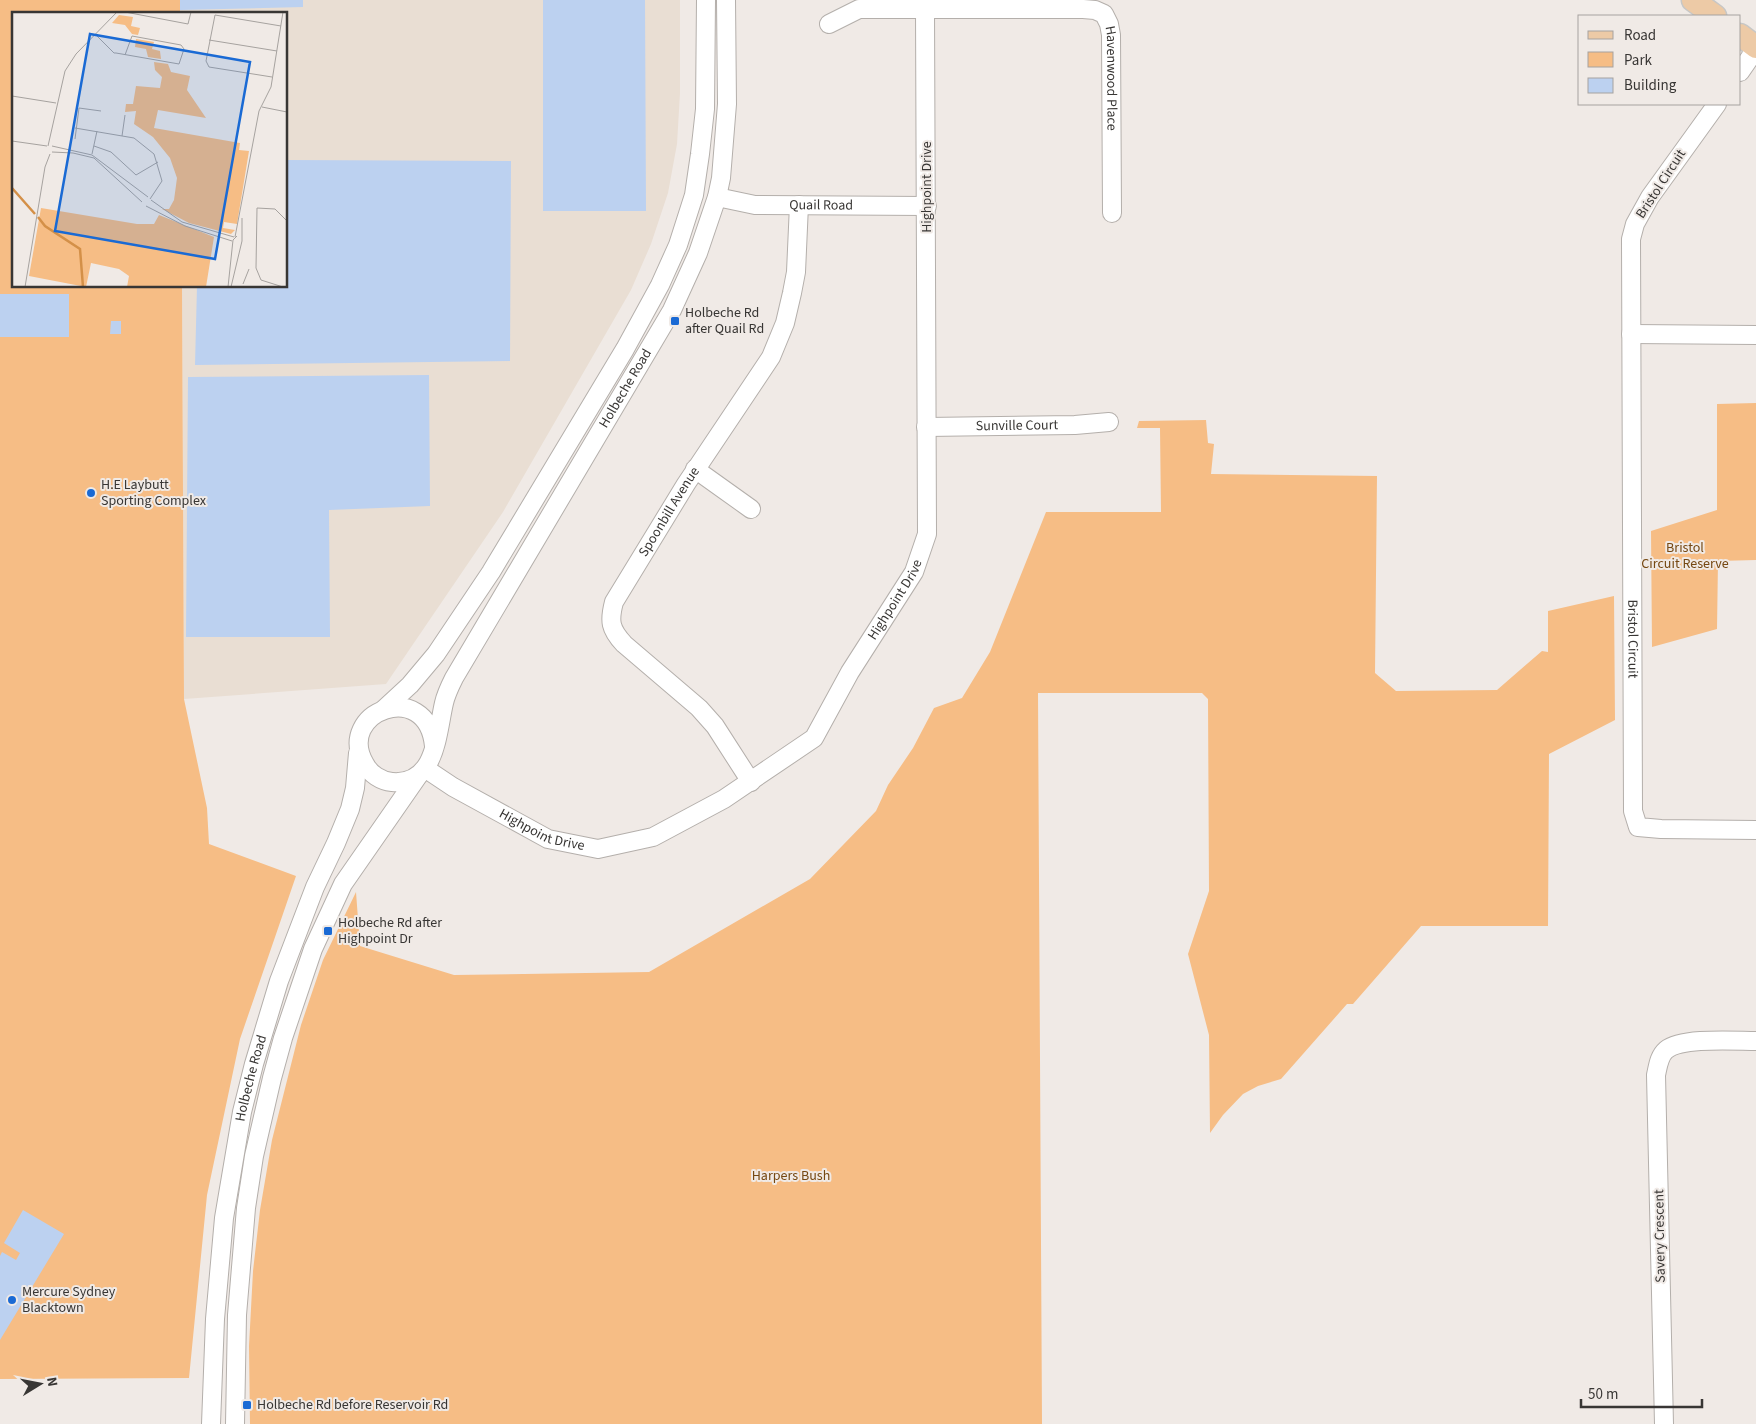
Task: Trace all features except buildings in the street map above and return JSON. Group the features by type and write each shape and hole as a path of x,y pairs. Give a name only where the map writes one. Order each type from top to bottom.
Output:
{"main road":[{"path":"1693,0 1714,15"},
{"path":"1741,36 1756,48"}],"street":[{"name":"Holbeche Road","path":"384,709 410,685 436,654 491,572 625,349 660,285 678,245 694,195 705,109 706,0"},
{"name":"Holbeche Road","path":"434,746 444,702 454,678 672,310 698,254 717,197 721,178 727,104 726,0"},
{"name":"Havenwood Place","path":"829,24 859,9 1083,9 1095,10 1104,14 1109,24 1111,36 1112,213"},
{"name":"Highpoint Drive","path":"422,772 548,839 598,849 653,837 724,799 814,738 850,672 914,572 927,534 925,9"},
{"path":"1741,70 1756,48"},
{"name":"Bristol Circuit","path":"1716,105 1650,197 1635,224 1631,239 1633,812 1638,827 1756,830"},
{"name":"Quail Road","path":"717,197 755,205 927,206"},
{"name":"Spoonbill Avenue","path":"751,782 715,726 699,708 616,635 611,624 611,613 614,602 695,469 771,356 779,340 796,272 799,206"},
{"path":"1631,334 1756,335"},
{"name":"Sunville Court","path":"926,427 1075,425 1109,422"},
{"path":"695,469 751,508"},
{"path":"396,707 408,709 419,714 428,723 433,734 432,758 422,772 409,781 387,781 376,777 367,769 362,759 359,748 360,735 365,724 373,715 384,709 396,707"},
{"name":"Holbeche Road","path":"211,1424 215,1319 224,1218 242,1112 279,981 318,880 350,809 355,788 359,748"},
{"name":"Holbeche Road","path":"234,1424 237,1315 246,1208 256,1148 283,1038 312,949 343,884 422,772"},
{"name":"Savery Crescent","path":"1664,1424 1656,1075 1660,1058 1666,1050 1680,1043 1756,1041"}],"shaded area":[{"path":"180,0 680,0 680,93 677,144 668,193 651,244 631,290 503,512 386,684 184,699 182,288 288,288 288,12 180,12"}],"green space":[{"name":"H.E Laybutt Sporting Complex","path":"0,0 180,0 180,12 12,12 12,288 182,288 184,699 207,808 209,844 296,876 240,1039 207,1195 189,1378 0,1379"},
{"name":"Bristol Circuit Reserve","path":"1756,403 1756,560 1718,561 1717,629 1652,647 1651,531 1717,510 1717,404"},
{"name":"Harpers Bush","path":"1206,420 1208,443 1214,444 1211,474 1377,476 1375,673 1396,691 1497,690 1542,651 1548,652 1548,611 1614,596 1615,720 1549,754 1548,926 1421,926 1353,1004 1347,1004 1281,1079 1258,1086 1243,1094 1223,1115 1210,1133 1209,1035 1188,954 1209,891 1208,699 1202,693 1038,693 1042,1424 250,1424 249,1346 253,1271 260,1210 272,1140 301,1025 323,960 356,892 360,946 454,975 649,972 810,879 876,811 888,785 913,748 934,708 962,698 990,652 1046,512 1161,512 1160,428 1137,428 1139,421"}],"place":[{"name":"Holbeche Rd after Quail Rd","path":"675,321"},
{"name":"H.E Laybutt Sporting Complex","path":"91,493"},
{"name":"Holbeche Rd after Highpoint Dr","path":"328,931"},
{"name":"Mercure Sydney Blacktown","path":"12,1300"},
{"name":"Holbeche Rd before Reservoir Rd","path":"247,1405"}]}
